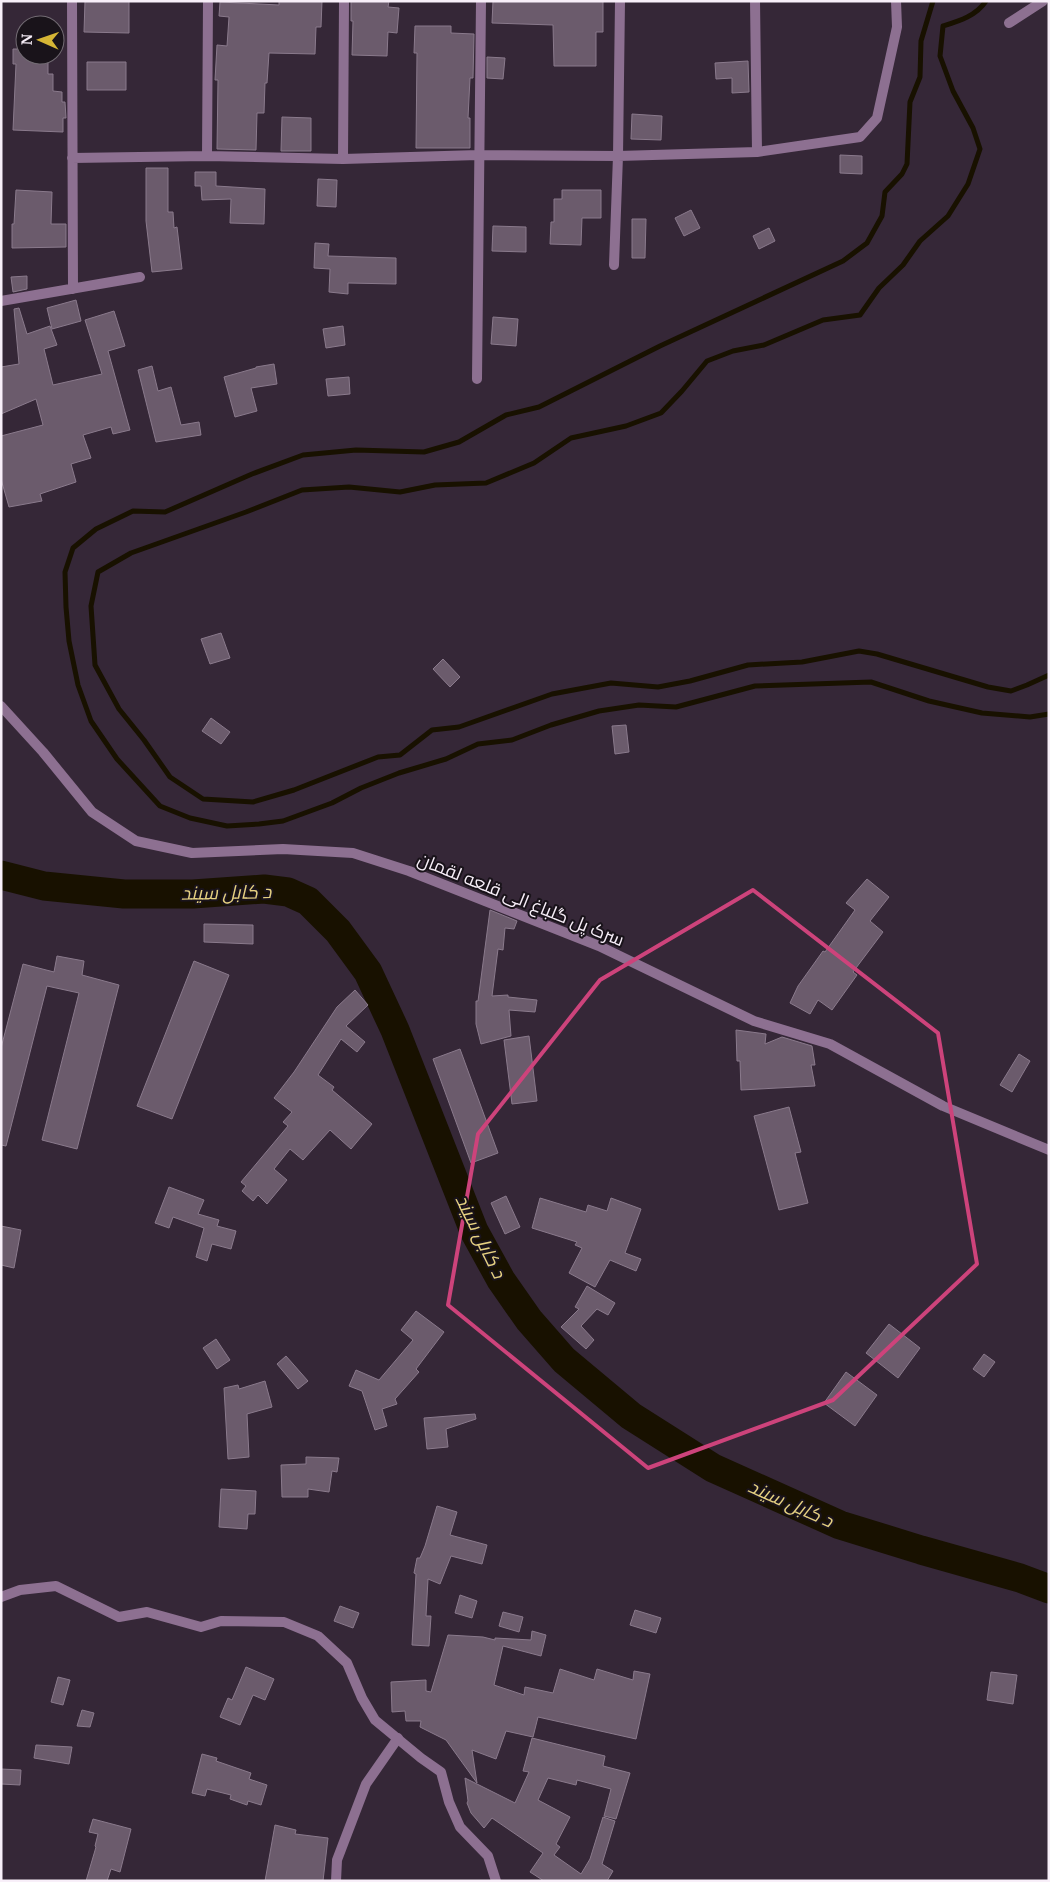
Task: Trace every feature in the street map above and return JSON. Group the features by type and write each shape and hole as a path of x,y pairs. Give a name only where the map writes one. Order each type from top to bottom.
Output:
{"street":[{"path":"72,1 73,289"},
{"path":"207,156 208,1"},
{"path":"343,160 344,1"},
{"path":"477,379 480,1"},
{"path":"614,264 618,156 620,1"},
{"path":"755,1 757,152"},
{"path":"72,158 207,156 343,160 478,155 618,156 757,152 860,137 877,118 897,28 896,1"},
{"path":"1009,23 1043,1"},
{"path":"1,301 140,277"},
{"name":"سرک پل گلباغ الی قلعه لقمان","path":"1,706 43,752 92,812 136,841 192,854 283,849 353,853 409,871 599,946 754,1021 830,1044 943,1106 1049,1150"},
{"path":"1,1597 20,1590 56,1586 119,1617 147,1612 202,1627 221,1621 284,1622 318,1636 347,1663 362,1698 375,1720 441,1772 449,1802 460,1827 488,1856 496,1881"},
{"path":"336,1881 337,1860 366,1784 398,1738"}],"highlighted area":[{"path":"753,890 938,1033 977,1264 833,1400 648,1468 448,1305 478,1134 600,980"}],"building":[{"path":"85,1 129,1 129,33 84,32"},
{"path":"279,1 322,1 321,27 316,27 315,54 269,53 264,113 257,113 256,150 217,149 218,80 215,80 217,45 227,46 229,17 219,16 220,2 279,5"},
{"path":"351,1 389,1 388,7 399,8 397,33 388,32 387,56 352,55 353,21 351,21"},
{"path":"493,1 603,1 603,32 596,32 596,66 554,66 553,25 492,23"},
{"path":"415,26 451,26 451,33 474,34 473,78 470,78 468,118 470,118 470,148 416,148 417,53 414,53"},
{"path":"13,49 15,49 15,64 13,64"},
{"path":"487,57 505,58 503,79 487,78"},
{"path":"748,61 749,92 732,93 732,78 716,79 715,63"},
{"path":"87,62 126,62 126,90 87,90"},
{"path":"16,65 48,65 48,74 53,74 53,91 62,92 62,102 65,102 66,118 63,118 63,132 13,130"},
{"path":"632,114 662,116 661,140 631,139"},
{"path":"282,117 311,118 311,151 281,151"},
{"path":"840,155 862,156 862,174 840,173"},
{"path":"146,168 168,168 168,212 173,212 174,228 177,227 182,269 152,272 146,221"},
{"path":"195,172 216,172 216,186 265,189 264,224 230,223 231,199 202,200 201,186 195,186"},
{"path":"318,179 337,180 336,207 317,206"},
{"path":"16,190 52,192 51,224 66,224 66,247 12,248 12,224 14,224"},
{"path":"562,190 601,190 601,218 582,218 581,245 550,244 551,222 554,222 554,199 562,199"},
{"path":"691,210 700,228 684,236 675,218"},
{"path":"632,219 646,219 645,258 632,258"},
{"path":"493,226 526,227 526,252 492,251"},
{"path":"769,228 775,241 759,249 753,236"},
{"path":"315,243 329,244 328,256 396,258 396,284 348,283 348,294 329,292 330,269 314,268"},
{"path":"27,276 27,289 13,292 11,277"},
{"path":"76,300 81,321 52,329 47,308"},
{"path":"19,308 27,334 50,326 57,345 44,349 53,385 102,374 85,320 114,311 125,346 108,351 130,430 113,434 111,427 83,435 91,458 71,464 76,482 40,494 42,501 9,507 1,479 1,436 43,425 36,399 1,414 1,367 19,364 14,309"},
{"path":"493,317 518,319 516,346 491,344"},
{"path":"343,326 345,345 326,348 323,329"},
{"path":"274,364 277,384 251,388 257,411 235,417 224,377 256,367"},
{"path":"152,366 158,391 171,387 181,425 199,422 201,435 156,442 138,370"},
{"path":"349,377 350,394 328,396 326,379"},
{"path":"221,633 230,658 210,664 201,639"},
{"path":"443,659 460,677 450,687 433,669"},
{"path":"211,718 230,732 221,744 202,731"},
{"path":"626,725 629,752 615,754 612,726"},
{"path":"867,879 889,897 870,921 883,932 853,972 857,975 832,1010 818,1000 810,1014 790,1003 798,986 855,910 846,903"},
{"path":"490,910 517,921 514,929 505,928 503,950 498,949 492,996 508,995 508,997 537,1000 535,1012 509,1010 511,1036 481,1044 476,1024 476,1001 478,1001"},
{"path":"204,924 253,925 253,944 204,942"},
{"path":"57,956 84,961 82,975 119,985 77,1149 42,1140 79,993 47,986 6,1146 1,1145 1,1048 23,964 54,972"},
{"path":"194,961 229,975 172,1119 137,1106"},
{"path":"355,990 368,1005 346,1026 365,1042 357,1052 341,1039 318,1075 334,1087 332,1090 372,1124 351,1149 330,1130 303,1160 290,1149 274,1169 287,1180 267,1204 258,1195 253,1201 242,1191 246,1186 241,1182 288,1126 283,1122 292,1112 274,1098 294,1072 337,1007"},
{"path":"736,1030 766,1034 765,1044 782,1037 812,1046 815,1065 811,1065 815,1086 741,1090 740,1061 737,1061"},
{"path":"529,1036 537,1101 512,1104 504,1040"},
{"path":"460,1049 498,1153 471,1163 433,1059"},
{"path":"1019,1054 1030,1061 1012,1092 1000,1085"},
{"path":"789,1107 801,1152 795,1153 808,1203 779,1210 754,1116"},
{"path":"169,1187 204,1200 198,1214 219,1220 217,1226 236,1231 231,1249 212,1244 207,1261 196,1257 204,1228 173,1217 169,1228 155,1223"},
{"path":"506,1196 520,1227 505,1234 491,1203"},
{"path":"540,1198 586,1212 588,1205 607,1211 611,1198 641,1209 625,1253 641,1259 636,1271 610,1260 595,1287 569,1273 582,1248 575,1245 577,1242 532,1228"},
{"path":"1,1226 21,1230 14,1268 1,1265"},
{"path":"587,1286 615,1303 608,1315 597,1309 581,1326 594,1340 586,1349 561,1327 579,1309 575,1307"},
{"path":"416,1311 444,1332 416,1369 419,1372 395,1399 397,1404 382,1409 387,1426 375,1430 362,1391 349,1386 356,1370 379,1380 413,1340 401,1330"},
{"path":"889,1324 920,1348 898,1378 866,1353"},
{"path":"216,1339 230,1360 217,1369 203,1348"},
{"path":"984,1354 995,1362 984,1377 973,1369"},
{"path":"286,1356 308,1381 298,1389 277,1364"},
{"path":"846,1372 877,1395 855,1426 824,1403"},
{"path":"265,1381 272,1407 247,1414 249,1457 228,1459 224,1388 238,1385 239,1389"},
{"path":"475,1414 476,1419 446,1429 448,1447 427,1449 424,1418"},
{"path":"306,1457 339,1458 337,1472 332,1471 329,1492 308,1489 308,1497 282,1497 281,1465 306,1464"},
{"path":"221,1489 256,1491 255,1514 248,1514 247,1529 219,1527"},
{"path":"437,1506 457,1512 450,1535 487,1545 482,1564 451,1556 440,1584 428,1579 426,1616 431,1616 429,1646 412,1645 416,1574 414,1573 417,1558 420,1558 425,1546"},
{"path":"460,1595 477,1601 472,1618 455,1613"},
{"path":"340,1606 359,1613 353,1628 334,1621"},
{"path":"635,1610 661,1618 656,1633 630,1625"},
{"path":"503,1612 523,1617 519,1632 499,1626"},
{"path":"532,1631 546,1635 541,1656 503,1646 494,1685 524,1695 525,1687 553,1693 560,1669 594,1680 597,1669 633,1680 634,1671 650,1674 636,1739 538,1717 533,1737 506,1731 496,1759 472,1750 477,1783 446,1740 420,1727 421,1721 406,1721 405,1711 392,1712 391,1682 426,1680 426,1691 431,1692 448,1635 483,1637 495,1640 495,1638 531,1640"},
{"path":"246,1667 274,1679 265,1700 253,1695 240,1725 220,1717 228,1698 232,1700"},
{"path":"991,1672 1017,1675 1013,1704 987,1700"},
{"path":"58,1677 70,1680 63,1705 51,1702"},
{"path":"82,1710 94,1713 90,1727 77,1726"},
{"path":"532,1738 605,1756 603,1766 630,1773 616,1819 604,1816 611,1789 577,1780 576,1785 548,1778 538,1800 570,1817 556,1844 560,1847 554,1855 581,1874 590,1859 603,1817 615,1821 602,1864 613,1871 607,1881 544,1881 530,1872 543,1853 492,1818 484,1828 471,1813 467,1803 465,1778 515,1803 529,1772 523,1771"},
{"path":"36,1745 72,1747 69,1764 34,1758"},
{"path":"202,1754 217,1758 216,1761 251,1773 249,1779 267,1785 261,1805 248,1801 247,1805 230,1799 231,1795 207,1789 205,1796 192,1793"},
{"path":"1,1769 21,1770 20,1785 1,1784"},
{"path":"93,1819 131,1829 120,1872 111,1869 107,1881 86,1881 98,1834 89,1832"},
{"path":"275,1825 296,1830 295,1834 328,1838 323,1881 265,1881"}],"waterway":[{"path":"933,1 921,41 920,77 910,102 907,164 902,174 885,192 882,216 867,243 843,261 660,346 539,407 506,415 459,442 424,452 356,450 303,455 252,474 165,512 133,511 96,529 73,548 65,572 69,641 78,685 91,721 117,759 160,806 190,818 227,826 283,821 332,803 361,788 399,773 446,759 478,744 512,740 551,725 599,711 639,705 676,707 755,686 871,682 929,701 982,713 1030,717 1049,714"},
{"path":"986,1 972,14 943,26 940,56 953,91 973,128 980,149 968,184 948,216 920,241 903,265 879,288 860,315 823,320 764,345 733,351 707,361 661,413 626,426 571,438 534,463 486,483 435,485 400,492 349,487 302,490 131,553 98,572 91,606 95,665 119,709 170,777 203,799 253,802 294,790 378,757 400,755 432,730 459,727 552,694 611,683 658,687 690,681 748,665 802,662 859,651 877,654 988,687 1011,691 1049,675"},
{"name":"د کابل سيند","path":"1,875 44,886 124,894 193,894 264,889 288,892 308,901 338,931 368,972 395,1030 474,1231 501,1280 529,1320 564,1360 631,1416 713,1468 840,1525 1020,1578 1049,1589"}]}
